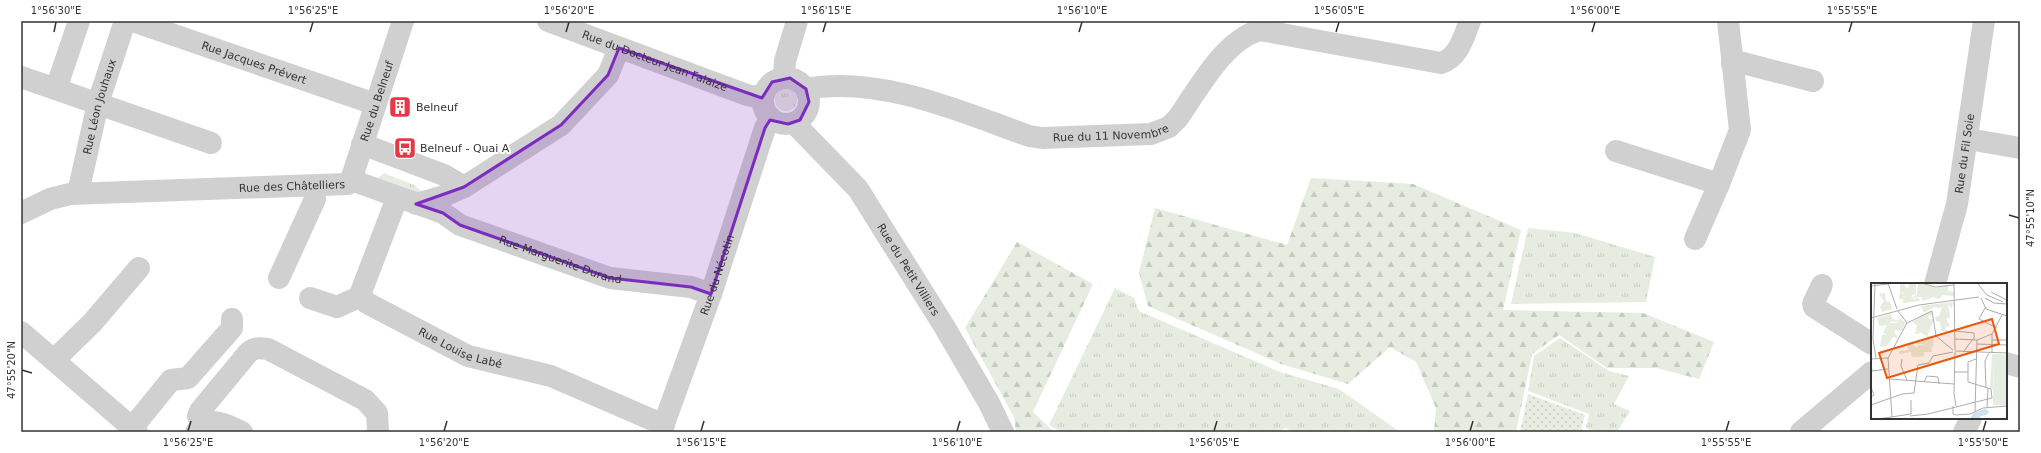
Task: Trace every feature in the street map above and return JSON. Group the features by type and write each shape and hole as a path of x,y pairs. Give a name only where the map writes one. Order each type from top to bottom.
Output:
{"street":[{"path":"56,89 79,21"},
{"name":"Rue Léon Jouhaux","path":"78,194 98,103 125,21"},
{"name":"Rue Jacques Prévert","path":"133,21 375,104"},
{"name":"Rue du Belneuf","path":"351,180 403,21"},
{"name":"Rue du Docteur Jean Falaize","path":"548,21 747,95 767,108"},
{"path":"767,108 782,123 794,123 800,120 808,109 809,102 806,89 797,80 784,78 785,61 797,21"},
{"name":"Rue du 11 Novembre","path":"806,89 830,86 880,89 927,100 1029,136 1042,138 1151,134 1169,127 1178,118 1227,49 1248,34 1260,30 1441,63 1450,60 1457,53 1470,21"},
{"path":"1695,239 1740,130 1728,21"},
{"name":"Rue du Fil Soie","path":"1935,283 1957,204 1968,140 1984,21"},
{"path":"310,298 337,308 361,296 362,288 406,201 454,191 561,124 608,75 619,48"},
{"path":"1732,63 1739,62 1813,81"},
{"path":"21,77 211,143"},
{"name":"Rue du Nécotin","path":"662,428 711,294 765,128 768,87 772,82 784,78"},
{"name":"Rue du Petit Villiers","path":"794,123 858,190 944,326 989,403 1003,432"},
{"path":"1968,140 2020,148"},
{"path":"360,151 444,175 454,191"},
{"path":"1616,151 1719,184"},
{"name":"Rue des Châtelliers","path":"21,213 50,199 78,194 346,186 351,180 406,201"},
{"path":"279,278 315,199 314,186"},
{"name":"Rue Marguerite Durand","path":"406,201 443,213 460,225 610,278 691,287 711,294"},
{"path":"54,360 92,323 139,268"},
{"path":"1822,285 1813,304 1814,307 1871,343"},
{"name":"Rue Louise Labé","path":"361,296 367,303 468,356 551,376 662,428"},
{"path":"21,332 134,430 171,380 188,378 232,328 232,319"},
{"path":"242,432 212,422 200,428 198,416 200,410 248,352 253,349 260,348 268,349 365,400 377,414 378,432"},
{"path":"2007,363 2020,367"},
{"path":"1801,432 1871,373"},
{"path":"1964,432 1970,419"}],"highlighted area":[{"path":"619,48 762,98 772,82 790,78 806,89 809,102 800,120 788,124 770,120 765,128 711,294 691,287 610,278 460,225 443,213 416,204 464,187 561,125 608,75"}],"green space":[{"path":"786,89 794,92 797,100 794,108 786,111 778,108 775,100 778,92"},
{"path":"384,173 414,185 421,191 421,193 417,194 377,179"},
{"path":"1311,178 1413,184 1521,230 1503,310 1643,313 1714,342 1699,379 1656,368 1607,368 1559,335 1532,354 1516,432 1434,432 1436,408 1416,362 1390,347 1348,384 1281,364 1148,306 1139,273 1155,208 1287,245"},
{"path":"1528,228 1575,233 1655,257 1646,302 1511,304"},
{"path":"1017,242 1093,284 1033,412 1054,432 1016,432 1014,417 965,328"},
{"path":"1115,288 1134,298 1139,311 1280,372 1339,389 1397,430 1396,432 1292,432 1286,428 1277,432 1061,432 1049,425"},
{"path":"1560,338 1609,371 1629,376 1614,404 1630,411 1617,432 1595,432 1586,428 1589,414 1528,391 1534,356"},
{"path":"1528,394 1585,415 1581,429 1587,432 1520,432"}],"place":[{"name":"Belneuf","path":"400,107"},
{"name":"Belneuf - Quai A","path":"405,148"}]}
